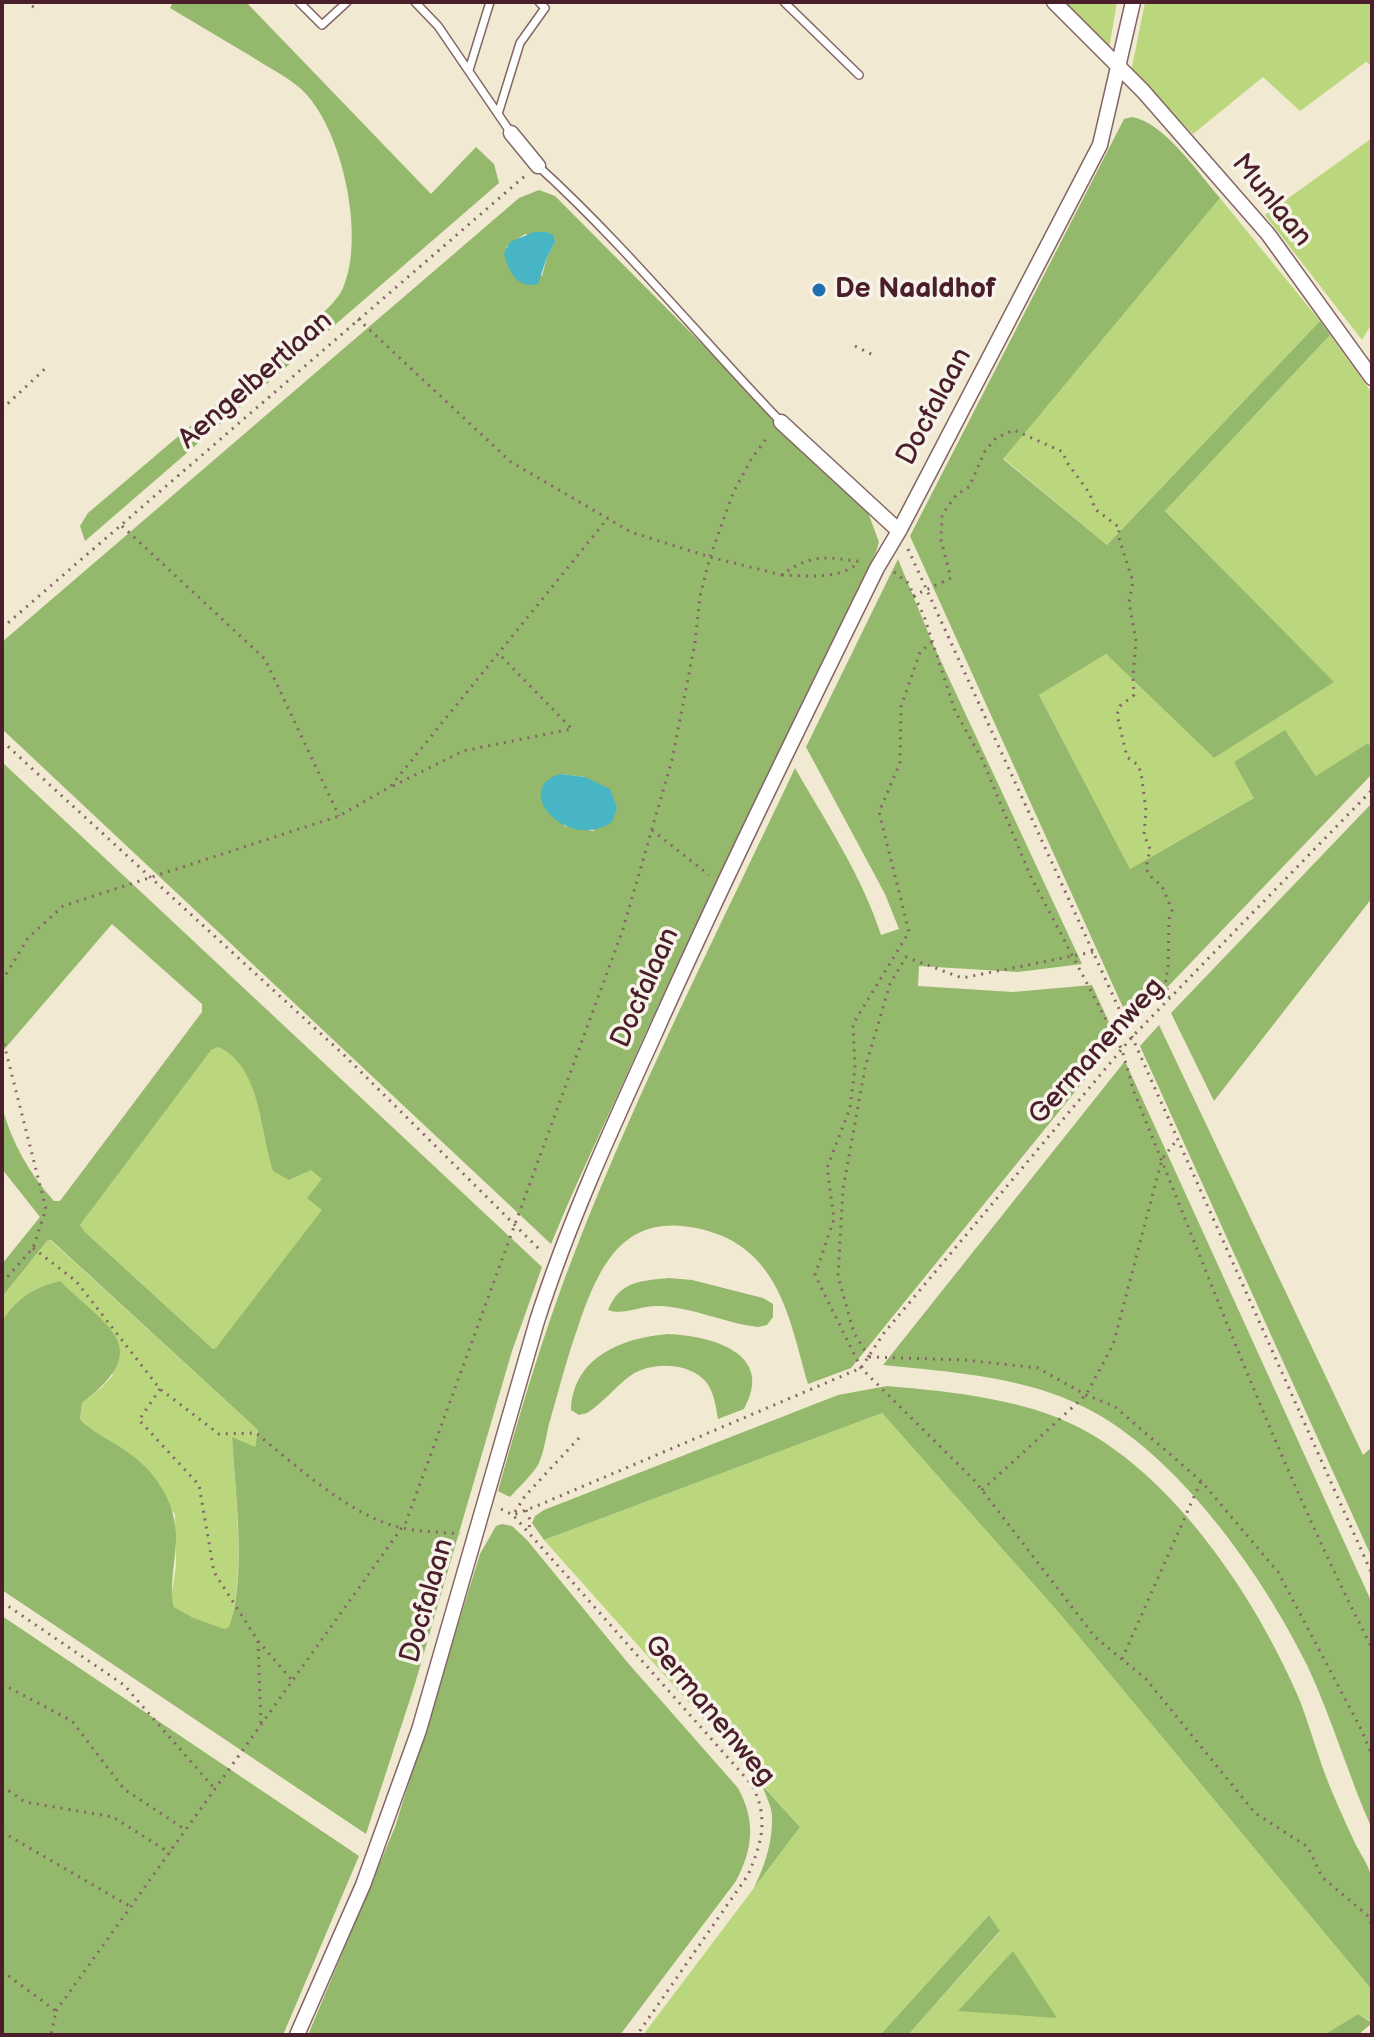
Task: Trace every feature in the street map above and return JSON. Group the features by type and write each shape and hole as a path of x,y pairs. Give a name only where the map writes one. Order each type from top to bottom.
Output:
{"street":[{"name":"Munlaan","path":"1054,2 1168,118 1268,234 1372,378"},
{"name":"Docfalaan","path":"297,2035 363,1885 419,1730 483,1501 555,1265 603,1149 722,884 879,566 1100,145 1133,2"},
{"path":"511,133 538,166"},
{"path":"781,422 899,531"}],"lane":[{"path":"299,2 322,25 347,2"},
{"path":"415,2 438,26 511,133"},
{"path":"469,70 489,2"},
{"path":"498,114 520,43 545,8 539,2"},
{"path":"784,2 859,75"},
{"path":"538,166 568,191 711,350 781,422"}],"path":[{"path":"25,2 39,10"},
{"name":"Aengelbertlaan","path":"2,628 538,166"},
{"path":"358,319 511,462 631,532 710,557 782,575 821,577 853,567 859,562"},
{"path":"855,346 873,355"},
{"path":"2,409 48,366"},
{"path":"51,2035 56,2011 402,1528 623,929 672,760 695,643 700,596 710,557 733,493 764,440 781,422"},
{"path":"913,596 951,578 947,553 941,540 942,515 956,495 969,487 990,445 996,438 1014,430 1063,452 1090,494 1095,509 1120,528 1118,535 1133,582 1129,602 1136,641 1134,695 1120,706 1117,715 1127,757 1138,765 1141,773 1146,810 1144,835 1150,849 1146,868 1149,875 1162,886 1172,910 1169,919 1168,972 1165,977 1169,999"},
{"path":"390,787 608,518"},
{"path":"121,525 265,659 339,816"},
{"path":"899,531 1132,1037 1372,1574"},
{"path":"782,575 799,562 823,556 879,566 908,583 955,711 982,759 1030,875 1122,1050 1134,1092 1240,1355 1329,1564 1372,1648"},
{"path":"932,642 920,652 901,707 900,763 879,812 909,932 853,1024 855,1068 850,1108 827,1168 834,1219 815,1275 861,1368 982,1490 1095,1637 1146,1679 1255,1813 1308,1847 1322,1877 1367,1915 1372,1925"},
{"path":"2,981 28,938 63,906 339,816 463,751 572,729 499,654"},
{"path":"2,741 343,1054 555,1265"},
{"name":"Germanenweg","path":"861,1368 884,1333 1132,1037 1372,790"},
{"path":"652,830 722,884"},
{"path":"1093,952 962,978 906,957 890,984 862,1083 843,1189 838,1276 854,1333 869,1357 965,1360 1038,1368 1086,1395 1114,1406 1201,1481 1278,1572 1372,1755"},
{"path":"2,1036 46,1209 33,1248 2,1283"},
{"path":"982,1490 1086,1395 1113,1345 1162,1159 1177,1139"},
{"path":"33,1248 76,1281 160,1389 219,1434 256,1433 313,1479 375,1519 402,1528 474,1536"},
{"path":"483,1501 513,1515 861,1368"},
{"path":"160,1389 139,1420 199,1485 214,1572 258,1641 293,1681"},
{"path":"513,1515 525,1496 579,1438"},
{"path":"1122,1659 1201,1481"},
{"path":"526,1510 530,1520 529,1532"},
{"name":"Germanenweg","path":"513,1515 752,1785 762,1804 761,1846 748,1875 637,2035"},
{"path":"2,1602 124,1685 215,1789"},
{"path":"258,1641 261,1725"},
{"path":"2,1684 72,1721 124,1789 186,1830"},
{"path":"2,1786 25,1802 113,1817 170,1853"},
{"path":"2,1832 131,1907"},
{"path":"2,1971 56,2011"}],"green space":[{"path":"173,2 246,2 431,194 476,147 494,164 499,183 85,541 80,526 88,513 320,316 341,292 349,266 351,212 346,183 328,128 315,105 289,80 170,8"},
{"path":"1060,2 1117,2 1109,49"},
{"path":"1145,2 1372,2 1372,66 1366,62 1300,111 1263,77 1193,134 1131,72"},
{"path":"1132,117 1156,128 1168,138 1220,198 1003,459 1107,545 1320,321 1330,335 1165,511 1334,682 1214,758 1106,654 1039,695 1130,869 1254,798 1234,762 1285,730 1316,776 1368,743 1372,749 1372,774 1131,1025 910,536 1124,119"},
{"path":"1372,138 1372,323 1362,340 1265,215"},
{"path":"539,190 555,196 867,510 879,542 696,925 551,1244 2,729 2,642 519,198","holes":["525,234 555,242 542,276 506,247","561,774 585,777 594,831 564,826"]},
{"path":"1220,198 1320,321 1107,545 1003,458"},
{"path":"1330,335 1372,393 1372,749 1368,743 1317,777 1285,731 1254,798 1130,869 1039,695 1106,654 1214,758 1333,682 1165,511"},
{"path":"898,559 932,642 1082,964 1018,972 919,966 918,986 1013,992 1092,985 1117,1040 851,1368 808,1384 777,1288 748,1252 727,1238 701,1229 675,1225 653,1228 635,1235 619,1247 607,1262 587,1302 538,1465 510,1497 498,1491 533,1372 574,1254 652,1070 795,768 854,870 881,935 899,929 885,894 806,747"},
{"path":"2,762 542,1267 512,1351 414,1687 366,1834 2,1590 2,1321 26,1295 60,1281 108,1326 117,1339 120,1352 116,1367 104,1384 82,1403 80,1419 136,1459 161,1486 171,1509 176,1533 172,1591 174,1607 224,1629 229,1627 234,1607 239,1559 232,1437 255,1447 258,1430 51,1240 2,1297 2,1264 40,1217 2,1169 2,1107 16,1145 29,1168 54,1201 60,1201 202,1012 202,1004 112,924 2,1052","holes":["218,1047 232,1056 251,1084 273,1171 289,1180 311,1170 322,1179 307,1198 322,1210 213,1349 80,1225 211,1050"]},
{"path":"1372,803 1372,898 1214,1101 1171,1013"},
{"path":"1159,1025 1363,1455 1372,1447 1372,1558 1140,1046"},
{"path":"218,1047 232,1056 251,1084 273,1171 304,1173 311,1169 346,1198 213,1349 80,1225 211,1049"},
{"path":"1125,1061 1372,1603 1372,1829 1316,1685 1289,1630 1267,1593 1214,1519 1151,1454 1118,1427 1084,1407 1036,1388 986,1377 883,1365"},
{"path":"49,1239 258,1430 255,1448 232,1438 237,1508 237,1584 229,1627 224,1630 174,1607 171,1598 176,1566 175,1514 80,1419 82,1403 113,1375 55,1282 25,1296 2,1321 2,1297"},
{"path":"669,1278 692,1280 763,1298 773,1304 773,1317 767,1325 758,1327 671,1307 652,1306 620,1312 608,1310 619,1293 632,1284"},
{"path":"668,1334 719,1344 745,1361 752,1374 752,1389 744,1409 718,1419 713,1396 700,1376 681,1368 659,1366 630,1376 587,1413 579,1415 571,1410 574,1392 590,1364 618,1346"},
{"path":"887,1386 992,1399 1068,1422 1124,1457 1156,1484 1186,1516 1238,1586 1281,1660 1298,1696 1330,1787 1370,1871 1372,1990 1060,1614 882,1413 544,1540 532,1523 535,1516 544,1510 838,1395"},
{"path":"882,1413 1060,1614 1372,1990 1372,2022 1358,2014 1324,2035 908,2035 1000,1932 989,1915 880,2035 643,2035 800,1827 544,1540"},
{"path":"496,1526 512,1526 527,1540 628,1663 738,1788 750,1823 749,1846 742,1869 620,2035 308,2035 395,1827 480,1554"},
{"path":"2,1616 359,1856 283,2035 2,2035"},
{"path":"762,1785 800,1827 754,1888 768,1853 772,1825 771,1811"},
{"path":"989,1915 1000,1931 908,2035 880,2035"},
{"path":"1013,1951 1057,2018 958,2011"},
{"path":"1358,2014 1372,2023 1358,2035 1324,2035"}],"water":[{"path":"534,232 553,235 555,242 538,284 531,285 515,277 504,253 510,242"},
{"path":"561,774 585,777 610,789 617,808 612,822 595,829 577,829 562,824 550,814 543,803 541,791 547,781"}],"place":[{"name":"De Naaldhof","path":"819,290"}]}
